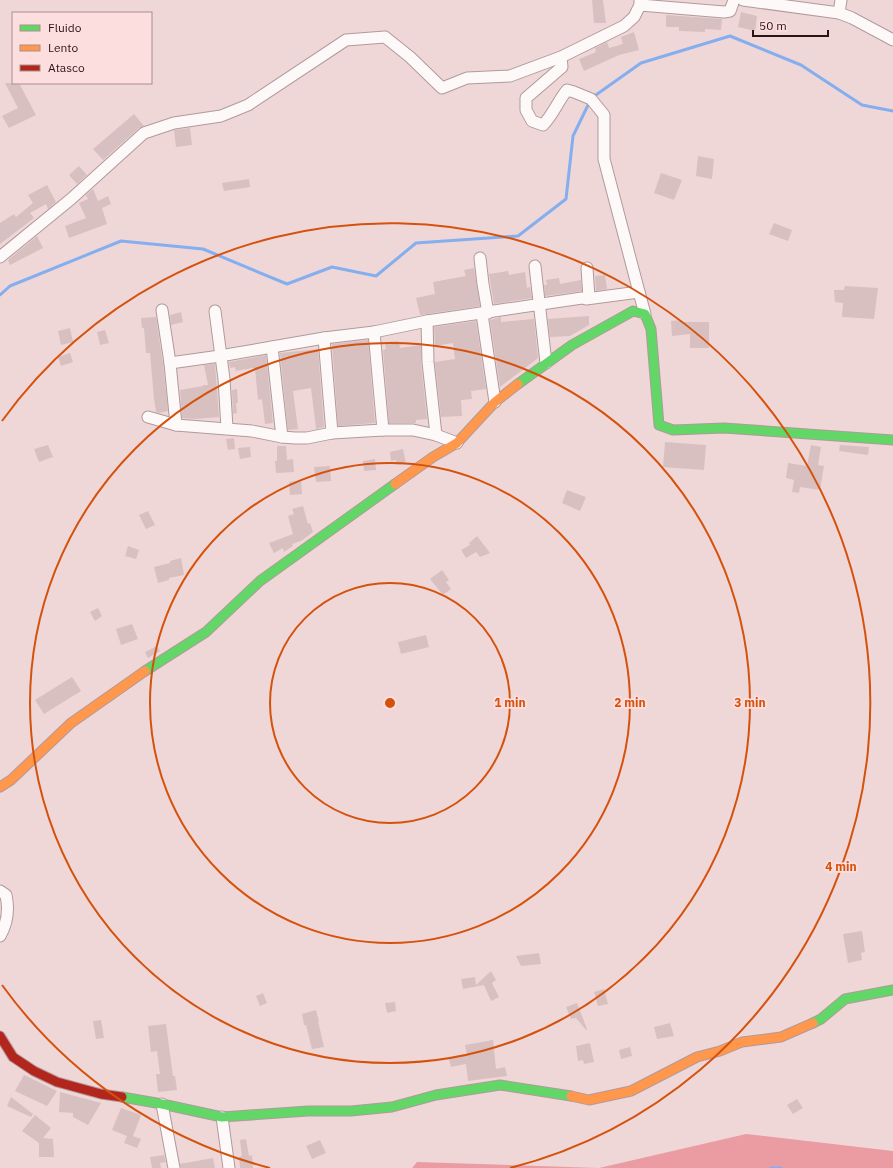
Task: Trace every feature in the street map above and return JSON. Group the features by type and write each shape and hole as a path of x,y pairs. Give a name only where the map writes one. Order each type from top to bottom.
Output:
{"street":[{"path":"0,257 71,199 144,133 174,122 220,116 248,105 346,40 385,37 410,57 442,88 467,78 510,76 561,58 624,26 634,17 640,2 724,12 730,11 734,0"},
{"path":"743,0 839,13 852,18 893,40"},
{"path":"839,13 841,0"},
{"path":"561,58 562,67 526,98 526,110 532,121 543,125 549,119 561,97 567,90 591,99 604,115 604,159 644,314 651,328 659,425 673,430 724,428 893,440"},
{"path":"480,258 495,402"},
{"path":"535,266 546,363"},
{"path":"587,268 589,298"},
{"path":"170,363 324,338 374,332 426,321 582,298 638,292"},
{"path":"162,310 170,363 176,425"},
{"path":"215,311 228,428"},
{"path":"0,787 11,780 71,723 152,666 164,660 206,632 260,581 433,457 457,443 495,402 532,373 572,345 633,311 644,314"},
{"path":"426,321 428,362 436,435"},
{"path":"374,332 383,430"},
{"path":"324,338 332,433"},
{"path":"272,347 282,437"},
{"path":"148,417 176,425 252,430 282,437 307,438 332,433 413,430 436,435 457,443"},
{"path":"0,891 6,895 9,906 4,930 0,936"},
{"path":"0,1036 13,1058 34,1071 57,1082 101,1094 162,1104 222,1117 308,1111 351,1111 385,1107 436,1095 500,1085 562,1094 589,1100 631,1091 697,1057 720,1051 742,1042 781,1037 821,1019 845,999 893,990"},
{"path":"162,1104 174,1168"},
{"path":"222,1117 229,1168"}],"shaded area":[{"path":"746,1134 893,1151 893,1168 599,1168"},
{"path":"417,1162 599,1168 412,1168"}],"building":[{"path":"592,0 603,0 606,23 594,23"},
{"path":"741,12 757,16 755,31 738,27"},
{"path":"666,15 722,19 721,30 705,29 705,32 679,31 679,27 666,27"},
{"path":"634,32 639,50 619,55 584,71 579,59 596,52 595,48 607,42 609,48 623,44 621,37"},
{"path":"5,83 20,84 36,115 9,128 2,116 18,108"},
{"path":"134,114 144,126 139,128 103,160 93,149"},
{"path":"190,128 192,145 176,147 174,130"},
{"path":"698,156 714,159 712,179 696,176"},
{"path":"79,166 87,175 77,184 69,175"},
{"path":"661,173 682,180 674,200 654,193"},
{"path":"249,179 250,187 224,191 222,183"},
{"path":"47,185 56,202 48,209 46,204 30,213 34,218 0,244 0,223 14,214 16,217 33,203 28,195"},
{"path":"93,189 98,201 108,196 111,204 102,208 107,224 69,238 65,226 86,218 79,203 88,199 86,195"},
{"path":"774,223 792,230 788,241 769,234"},
{"path":"37,236 43,248 10,265 8,260"},
{"path":"474,268 480,306 420,315 416,298 435,294 433,282 466,276 464,270"},
{"path":"508,271 509,275 525,272 527,288 530,287 532,298 494,304 489,274"},
{"path":"605,275 607,289 596,291 595,276"},
{"path":"559,278 560,284 581,280 582,291 545,296 544,285 547,285 546,280"},
{"path":"845,286 878,288 874,319 842,317 843,303 835,302 834,290 844,290"},
{"path":"181,312 183,322 171,325 170,315"},
{"path":"589,316 589,325 570,336 550,337 548,319"},
{"path":"156,317 168,411 159,413 156,412 150,353 146,353 144,328 142,328 141,318"},
{"path":"501,317 501,322 534,319 538,358 500,387 490,320"},
{"path":"682,320 682,322 709,322 709,348 690,348 690,334 672,336 671,321"},
{"path":"476,321 486,389 471,391 472,399 461,400 462,416 441,417 435,362 455,359 453,343 435,346 434,327"},
{"path":"70,328 73,342 61,345 58,331"},
{"path":"105,330 109,343 100,345 97,332"},
{"path":"368,340 375,423 338,426 332,344"},
{"path":"399,341 400,348 421,345 421,363 427,419 416,420 416,423 389,423 383,350 386,349 385,342"},
{"path":"318,349 324,427 316,429 311,388 293,391 298,429 288,430 280,353"},
{"path":"70,353 73,362 61,366 58,357"},
{"path":"266,355 273,423 265,424 262,399 258,400 255,369 252,368 236,371 235,367 230,368 229,362"},
{"path":"215,364 219,417 195,419 182,418 180,390 208,385 204,365"},
{"path":"237,389 237,413 233,414 232,390"},
{"path":"234,438 235,449 228,450 226,439"},
{"path":"665,442 706,445 704,470 663,467"},
{"path":"48,445 53,457 39,462 34,449"},
{"path":"811,445 821,447 818,465 824,466 820,490 800,487 799,493 792,492 794,480 786,478 788,463 807,466"},
{"path":"840,445 869,447 868,455 839,451"},
{"path":"277,446 286,446 287,460 293,459 294,472 276,473 275,461 277,461"},
{"path":"250,447 251,457 240,459 238,448"},
{"path":"403,449 406,464 397,465 396,460 391,461 390,452"},
{"path":"375,459 376,470 364,471 363,461"},
{"path":"330,466 331,481 316,482 314,467"},
{"path":"301,480 302,494 290,495 289,482"},
{"path":"567,490 586,497 580,511 562,503"},
{"path":"303,506 308,524 310,523 313,532 301,541 292,544 293,546 284,552 283,548 274,553 269,543 293,534 288,516 294,514 292,509"},
{"path":"148,511 155,525 146,529 139,515"},
{"path":"477,536 490,553 480,557 476,552 466,558 461,550 470,545 469,543"},
{"path":"128,546 139,550 136,559 125,556"},
{"path":"181,558 184,575 169,578 169,580 158,583 154,567 170,563 170,561"},
{"path":"442,570 449,580 446,582 451,589 443,595 430,579"},
{"path":"98,608 102,616 95,621 90,612"},
{"path":"132,624 138,639 121,645 116,629"},
{"path":"426,635 429,647 401,654 398,642"},
{"path":"157,646 160,651 148,658 145,652"},
{"path":"72,677 81,691 44,714 35,700"},
{"path":"862,931 865,952 861,953 862,960 848,963 843,934"},
{"path":"539,953 541,964 521,966 516,956"},
{"path":"491,971 496,980 492,983 499,997 491,1001 484,985 463,989 461,979 475,977 476,985"},
{"path":"604,989 608,1004 598,1006 594,992"},
{"path":"263,993 267,1003 260,1006 256,996"},
{"path":"395,1002 396,1011 387,1013 385,1003"},
{"path":"577,1003 587,1029 586,1030 576,1018 571,1019 566,1007"},
{"path":"316,1010 324,1047 312,1049 302,1014"},
{"path":"101,1020 104,1038 96,1039 93,1021"},
{"path":"670,1023 674,1036 657,1039 654,1027"},
{"path":"166,1024 173,1076 175,1076 177,1090 158,1092 156,1074 160,1074 157,1051 151,1052 148,1026"},
{"path":"493,1040 496,1069 505,1067 507,1076 468,1081 466,1064 451,1067 449,1059 467,1055 465,1045"},
{"path":"590,1043 594,1062 584,1064 583,1060 578,1061 576,1046"},
{"path":"630,1047 632,1056 621,1059 619,1050"},
{"path":"24,1075 57,1091 47,1106 15,1091"},
{"path":"60,1092 101,1103 88,1125 73,1117 73,1113 59,1112"},
{"path":"11,1097 33,1114 31,1117 7,1106"},
{"path":"797,1099 803,1108 793,1114 787,1105"},
{"path":"121,1108 141,1115 133,1136 141,1139 137,1148 124,1143 127,1136 112,1130"},
{"path":"35,1115 51,1128 43,1138 53,1139 54,1157 39,1157 39,1143 22,1131"},
{"path":"246,1139 249,1156 252,1155 253,1168 240,1168 239,1157 242,1156 240,1140"},
{"path":"320,1140 326,1153 312,1159 306,1146"},
{"path":"164,1155 166,1162 160,1163 161,1168 152,1168 150,1157"},
{"path":"213,1158 215,1168 181,1168 180,1164"}],"waterway":[{"path":"593,97 641,63 730,36 801,65 862,105 893,111"},
{"path":"0,295 10,286 121,241 203,249 287,284 332,267 376,276 416,243 518,236 566,199 573,136 590,101"},
{"path":"771,1168 781,1168"}],"traffic: fast":[{"path":"518,384 572,345 633,311 645,314 651,329 659,425 673,430 724,428 893,440"},
{"path":"145,671 206,632 260,581 395,484"},
{"path":"813,1023 821,1019 845,999 893,990"},
{"path":"122,1097 222,1117 308,1111 351,1111 392,1107 436,1095 500,1085 571,1096"}],"traffic: slow":[{"path":"395,484 433,457 457,443 495,402 518,384"},
{"path":"0,787 11,780 71,723 145,671"},
{"path":"571,1096 589,1100 631,1091 697,1057 720,1051 742,1042 781,1037 813,1023"}],"traffic: jam":[{"path":"0,1036 13,1057 34,1071 57,1082 101,1094 122,1097"}]}
